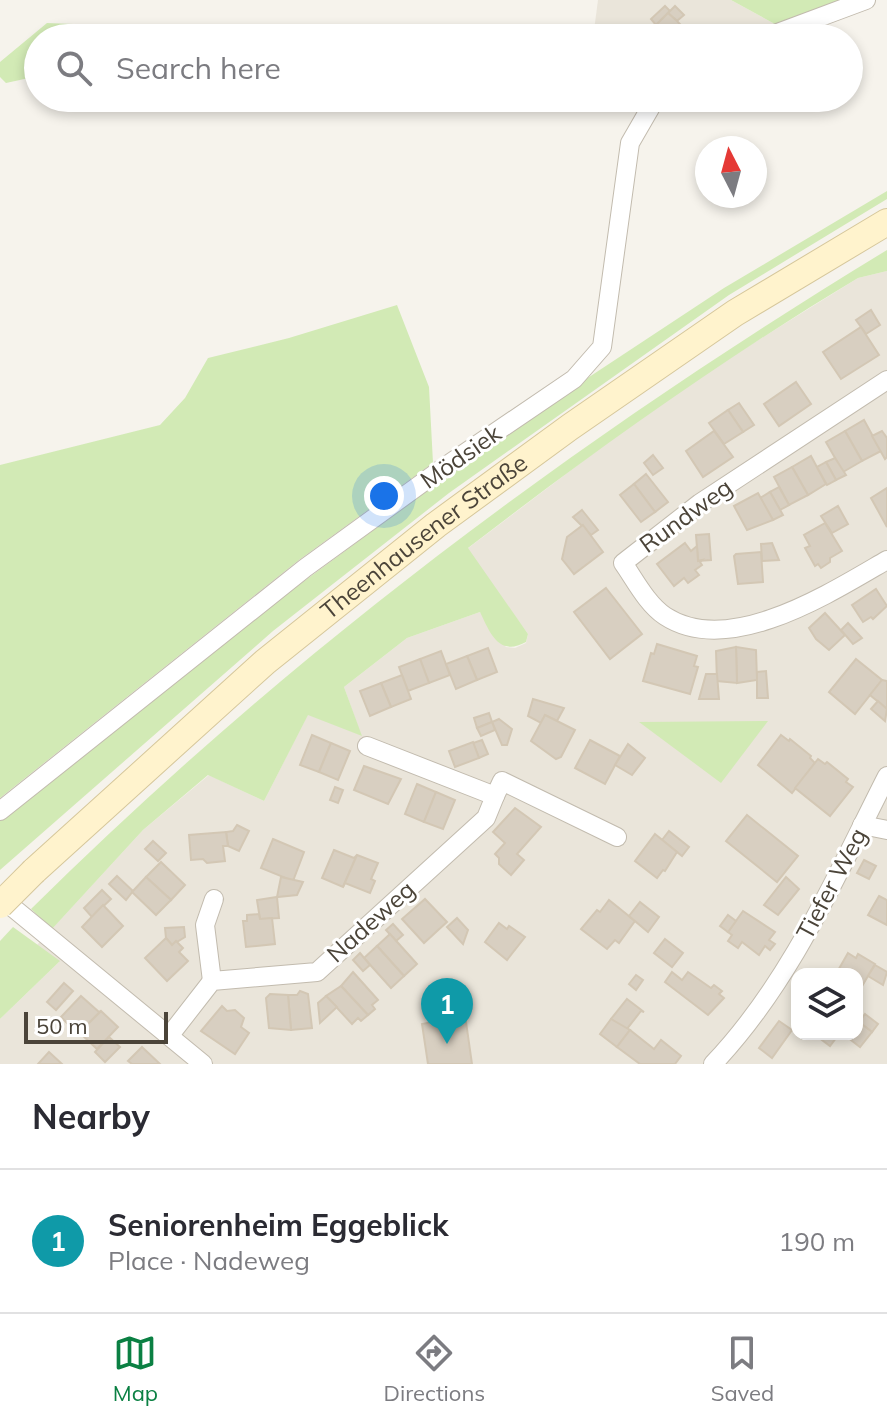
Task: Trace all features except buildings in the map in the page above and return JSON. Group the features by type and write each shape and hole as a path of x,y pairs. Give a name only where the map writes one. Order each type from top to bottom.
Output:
{"main road":[{"name":"Theenhausener Straße","path":"0,905 265,662 436,525 570,427 735,313 887,222"}],"street":[{"path":"802,24 866,0"},
{"name":"Mödsiek","path":"0,811 305,568 440,470 574,379 602,347 630,143 648,112"},
{"name":"Rundweg","path":"887,380 700,503 623,563 663,615 702,631 734,630 764,621 827,594 887,560"},
{"path":"367,746 495,796 502,781 617,837"},
{"name":"Tiefer Weg","path":"713,1064 742,1034 783,974 841,872 887,776"},
{"name":"Nadeweg","path":"212,981 317,972 486,818 495,796"},
{"path":"862,825 887,830"},
{"path":"0,897 203,1064"},
{"path":"170,1035 212,981 205,925 214,899"}],"shaded area":[{"path":"598,0 731,0 775,24 595,24"},
{"path":"887,271 887,1064 0,1064 0,1019 59,962 37,945 143,830 209,775 264,801 308,714 361,735 344,687 407,638 480,612 506,647 515,648 526,643 528,634 467,549 632,424 704,374 858,278"}],"green space":[{"path":"731,0 851,0 792,24 775,24"},
{"path":"24,42 24,79 6,83 0,77 0,62"},
{"path":"887,191 887,199 729,295 449,493 273,631 0,870 0,821 288,593 577,385 724,288"},
{"path":"887,250 887,271 858,278 757,341 563,476 468,548 528,634 526,642 509,647 502,645 492,635 480,612 407,638 344,687 362,736 308,715 264,801 208,775 143,830 52,929 31,909 129,815 230,725 333,638 440,554 659,396"},
{"path":"397,305 429,387 433,463 299,560 0,798 0,465 160,425 185,398 208,358 289,338"},
{"path":"768,721 721,783 639,722"},
{"path":"13,927 60,961 0,1019 0,941"}],"place":[{"name":"Seniorenheim Eggeblick","path":"447,1044"}]}
